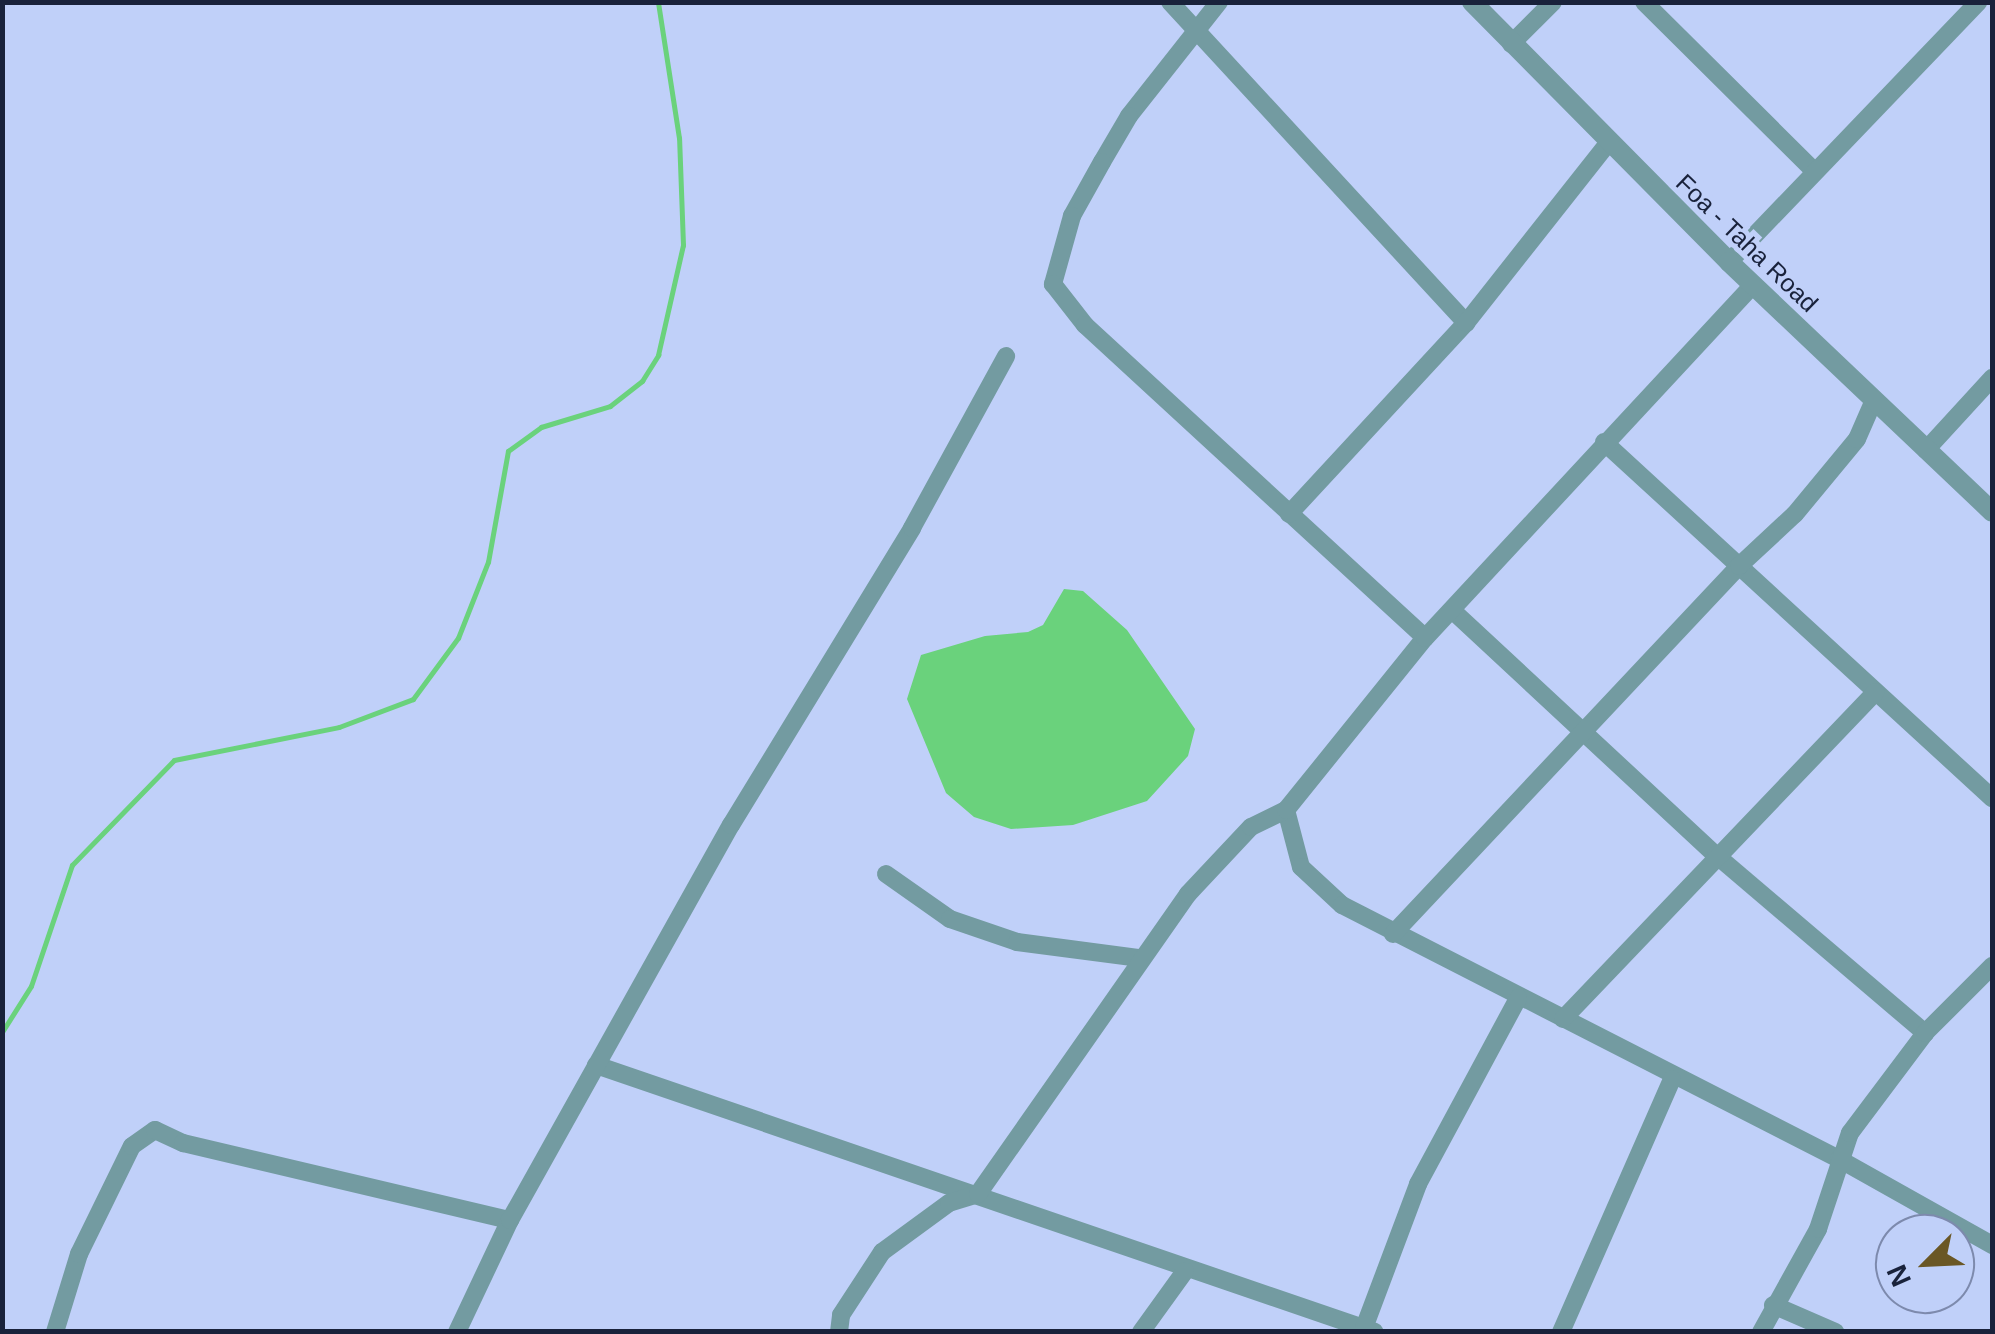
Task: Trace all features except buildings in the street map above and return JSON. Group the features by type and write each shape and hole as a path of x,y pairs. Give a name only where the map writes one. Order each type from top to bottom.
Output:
{"street":[{"path":"1170,2 1466,323"},
{"path":"1219,2 1129,116 1079,202 1054,266 1054,284 1085,325 1425,638"},
{"name":"Foa - Taha Road","path":"1472,2 1753,285 1992,512"},
{"path":"1511,44 1552,2"},
{"path":"1644,2 1814,171"},
{"path":"1730,262 1978,2"},
{"path":"1289,514 1466,323 1609,142"},
{"path":"839,1332 841,1315 882,1252 950,1203 978,1194 1138,958 1227,850 1252,827 1286,810 1425,638 1753,285"},
{"path":"457,1332 510,1220 596,1065 1006,356"},
{"path":"1926,450 1992,378"},
{"path":"1393,934 1739,566 1794,514 1857,439 1874,400"},
{"path":"1604,442 1992,798"},
{"path":"1454,611 1716,855 1925,1032"},
{"path":"1563,1019 1875,692"},
{"path":"1286,810 1310,882 1393,934 1672,1079 1839,1159 1992,1245"},
{"path":"886,874 950,919 1016,942 1138,958"},
{"path":"1761,1332 1818,1228 1839,1159 1873,1098 1925,1032 1992,966"},
{"path":"596,1065 978,1194 1185,1270 1370,1330 1418,1184 1518,998"},
{"path":"1561,1332 1672,1079"},
{"path":"55,1332 94,1223 132,1146 155,1130 183,1143 510,1220"},
{"path":"1141,1332 1185,1270"},
{"path":"1773,1305 1835,1332"}],"shaded area":[{"path":"1064,589 1083,591 1127,630 1195,729 1188,756 1147,801 1073,825 1011,829 974,817 946,793 907,699 921,655 985,636 1028,632 1043,625"}],"waterway":[{"path":"2,1032 31,986 72,865 174,760 339,727 413,699 458,638 488,562 508,451 541,427 610,406 642,381 658,355 683,245 679,138 658,2"}]}
